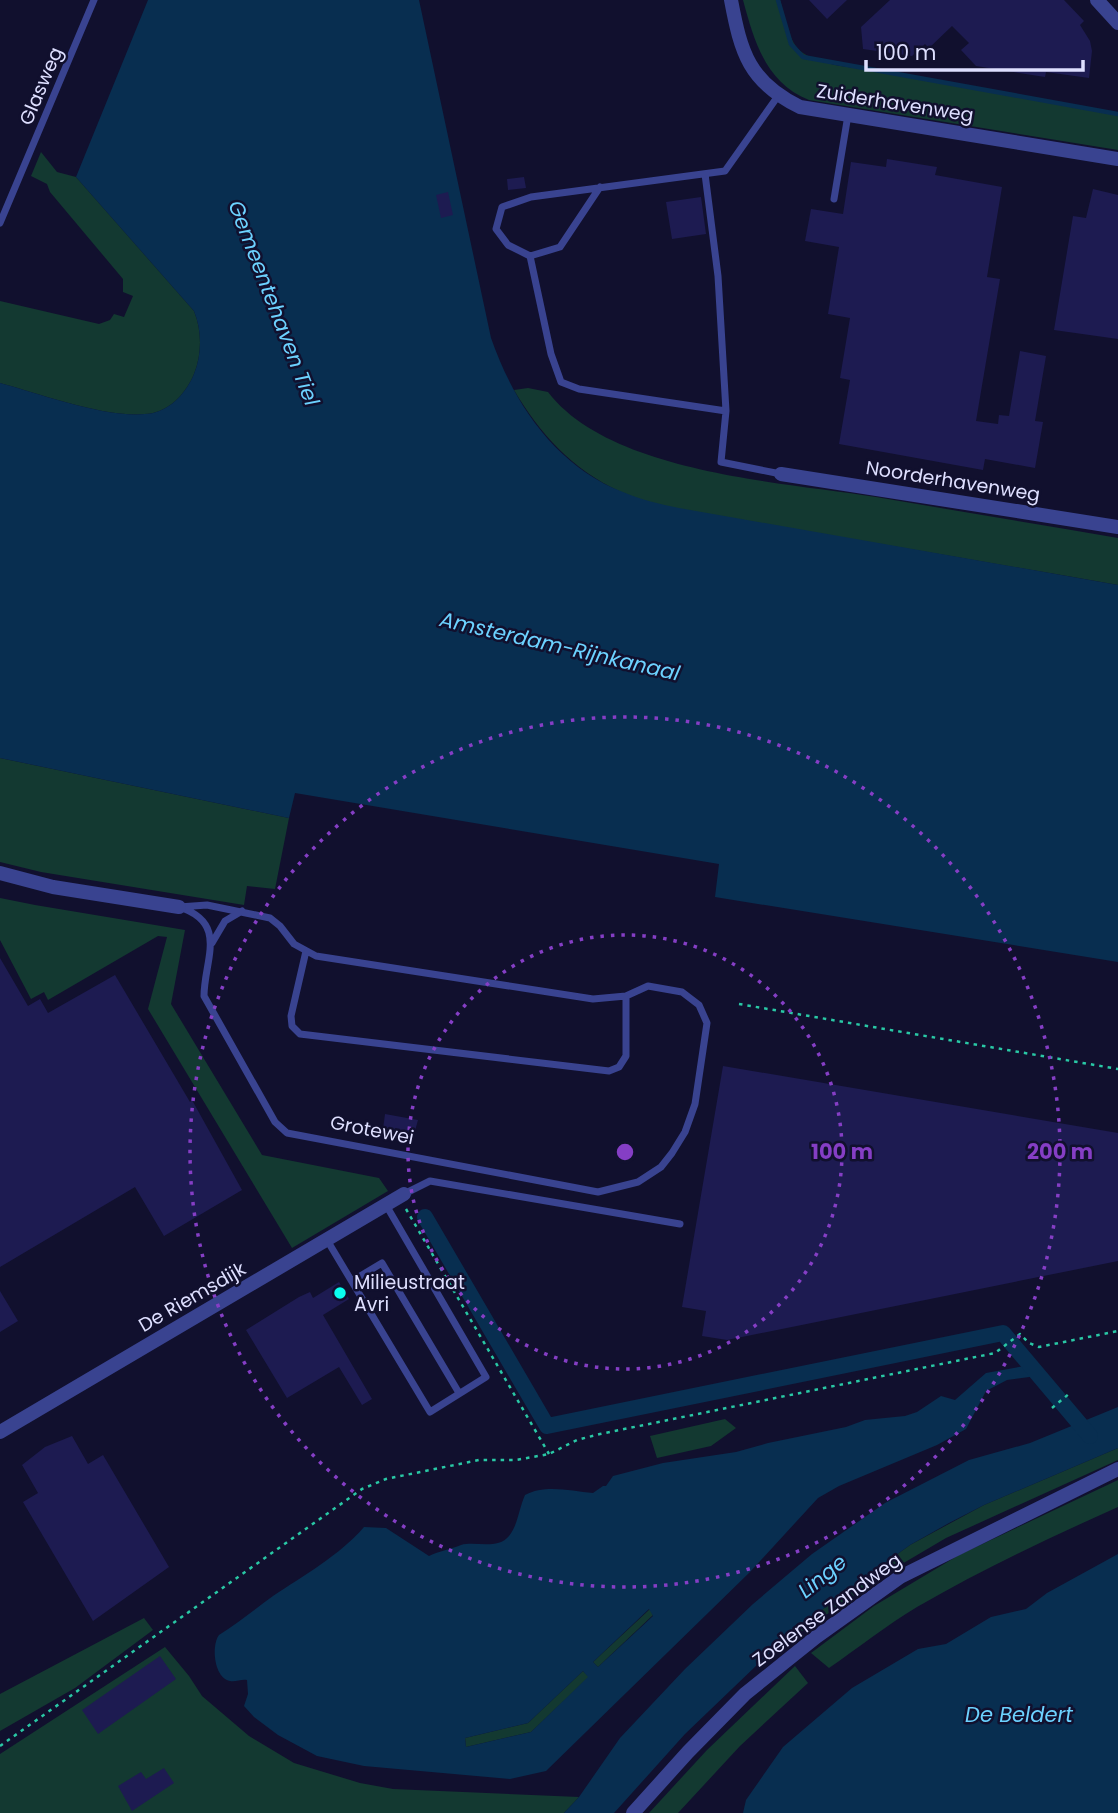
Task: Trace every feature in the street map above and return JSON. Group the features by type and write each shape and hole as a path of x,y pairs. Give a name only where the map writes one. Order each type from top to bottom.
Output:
{"street":[{"name":"Zuiderhavenweg","path":"731,0 746,56 757,78 778,96 800,107 1118,159"},
{"path":"1097,0 1118,23"},
{"name":"Noorderhavenweg","path":"781,474 1118,527"},
{"path":"0,873 54,887 179,907"},
{"name":"De Riemsdijk","path":"0,1432 402,1196"},
{"name":"Zoelense Zandweg","path":"633,1813 745,1694 816,1637 900,1577 1118,1469"}],"lane":[{"name":"Glasweg","path":"0,223 94,0"},
{"path":"600,187 560,247 530,256 508,245 496,229 502,207 531,197 600,187 725,171 778,96"},
{"path":"834,199 848,115"},
{"path":"705,174 718,276 726,411 721,462 781,474"},
{"path":"530,256 551,354 561,382 579,389 726,411"},
{"path":"179,907 207,905 270,918 294,944 316,956 593,999 626,996 626,1056 620,1067 609,1071 300,1034 292,1026 291,1016 306,951"},
{"path":"179,907 197,915 210,934 212,943"},
{"path":"212,943 225,921 243,911"},
{"name":"Grotewei","path":"212,943 204,996 279,1128 296,1136 598,1192 638,1182 661,1167 685,1132 695,1104 707,1023 691,997 682,992 648,986 626,996"},
{"path":"402,1196 430,1181 680,1224"},
{"path":"327,1240 430,1412 486,1377 386,1205"},
{"path":"352,1281 382,1263 459,1393"}],"path":[{"path":"739,1004 1118,1069"},
{"path":"402,1196 549,1454"},
{"path":"0,1746 362,1489 386,1479 479,1460 516,1460 549,1454 577,1440 600,1434 995,1353 1020,1334 1040,1347 1118,1331"},
{"path":"1052,1408 1070,1393"}],"green space":[{"path":"743,0 780,0 794,43 803,53 819,61 1118,113 1118,150 809,100 794,93 772,72 757,45"},
{"path":"41,152 57,172 76,177 194,311 200,334 197,367 183,393 160,411 136,414 97,410 0,383 0,301 99,324 110,320 114,314 124,317 133,296 123,292 123,279 50,192 47,184 31,176"},
{"path":"528,388 548,392 576,419 612,440 654,457 700,469 747,479 876,497 1118,538 1118,585 702,514 637,498 586,472 559,449 535,421 514,390"},
{"path":"0,758 289,818 275,889 247,886 244,905 41,872 0,862"},
{"path":"0,898 185,930 171,1004 262,1155 379,1178 388,1191 292,1248 148,1009 167,937 158,936 48,1000 44,992 31,999 0,940"},
{"path":"725,1419 736,1428 711,1446 657,1458 650,1436"},
{"path":"1118,1448 1118,1460 946,1538 890,1571 775,1650 831,1602 910,1545 984,1505"},
{"path":"1118,1480 1118,1507 1016,1554 941,1593 895,1621 829,1668 811,1653 874,1606 959,1555"},
{"path":"650,1609 653,1615 598,1667 593,1662"},
{"path":"144,1618 153,1630 75,1688 0,1731 0,1694"},
{"path":"165,1647 202,1696 249,1736 294,1763 360,1783 393,1789 579,1797 564,1813 0,1813 0,1754"},
{"path":"795,1666 808,1683 740,1746 678,1813 649,1813 707,1750"},
{"path":"583,1671 589,1677 531,1732 466,1747 465,1738 528,1723"}],"water":[{"path":"148,0 419,0 491,338 512,386 540,430 577,466 599,481 637,497 679,508 1118,585 1118,962 715,897 719,864 295,793 289,818 0,758 0,383 97,410 153,413 166,408 183,393 199,359 200,334 194,311 76,177"},
{"path":"1030,1365 1037,1376 1007,1380 986,1391 966,1429 937,1445 839,1486 818,1498 750,1572 546,1771 510,1779 364,1766 317,1756 278,1735 254,1717 244,1706 248,1694 247,1680 225,1679 217,1668 215,1646 219,1635 333,1556 364,1527 386,1528 429,1556 461,1545 499,1543 512,1532 525,1495 533,1492 558,1489 593,1493 606,1486 613,1476 663,1463 736,1452 846,1427 865,1420 905,1416 917,1412 941,1396 955,1400 986,1373","holes":["649,1609 653,1616 598,1667 593,1662","583,1671 588,1677 531,1732 466,1747 465,1738 528,1723"]},
{"name":"Linge","path":"1118,1407 1118,1448 984,1505 910,1545 780,1643 685,1734 614,1813 564,1813 579,1797 620,1738 685,1669 753,1604 812,1554 885,1503 969,1460 1030,1443"},
{"name":"De Beldert","path":"1118,1554 1118,1813 743,1813 746,1800 783,1747 852,1688 918,1649 946,1644 991,1617 1026,1609 1047,1593"}],"building":[{"path":"809,0 847,0 827,19"},
{"path":"890,0 1064,0 1084,21 1080,25 1090,41 1092,51 1089,78 1046,72 1045,77 976,66 961,50 969,43 952,26 929,48 925,44 912,56 863,49 861,27"},
{"path":"887,159 937,167 935,175 1002,187 987,277 1000,279 976,421 998,424 999,415 1009,416 1020,351 1046,356 1035,421 1043,422 1035,468 985,459 983,470 839,444 850,380 840,378 850,318 828,314 839,247 805,241 811,209 843,214 851,162 886,167"},
{"path":"524,177 526,188 508,190 507,179"},
{"path":"1093,189 1118,195 1118,339 1054,330 1073,216 1086,218"},
{"path":"448,192 453,215 441,218 436,195"},
{"path":"701,197 706,234 672,239 666,202"},
{"path":"0,958 28,1006 40,999 48,1013 115,975 190,1102 192,1100 242,1190 164,1236 135,1187 0,1267"},
{"path":"723,1066 1118,1133 1118,1261 727,1340 702,1336 706,1311 682,1307"},
{"path":"385,1114 418,1120 413,1138 408,1137 407,1141 382,1137"},
{"path":"339,1282 349,1299 323,1315 372,1399 362,1405 339,1367 287,1398 246,1330 299,1297 310,1292 313,1298"},
{"path":"0,1291 18,1321 0,1332"},
{"path":"72,1436 88,1464 103,1455 169,1567 93,1621 23,1502 38,1493 22,1465 45,1447"},
{"path":"160,1656 176,1679 98,1734 82,1710"},
{"path":"164,1768 174,1783 132,1811 118,1786 141,1772 146,1779"}],"waterway":[{"path":"778,0 791,44 803,57 1118,114"},
{"path":"425,1217 547,1426 1003,1333 1090,1436"}],"place":[{"name":"Milieustraat Avri","path":"340,1293"}],"water label":[{"name":"Gemeentehaven Tiel","path":"274,303"},
{"name":"Amsterdam-Rijnkanaal","path":"560,646"}]}
